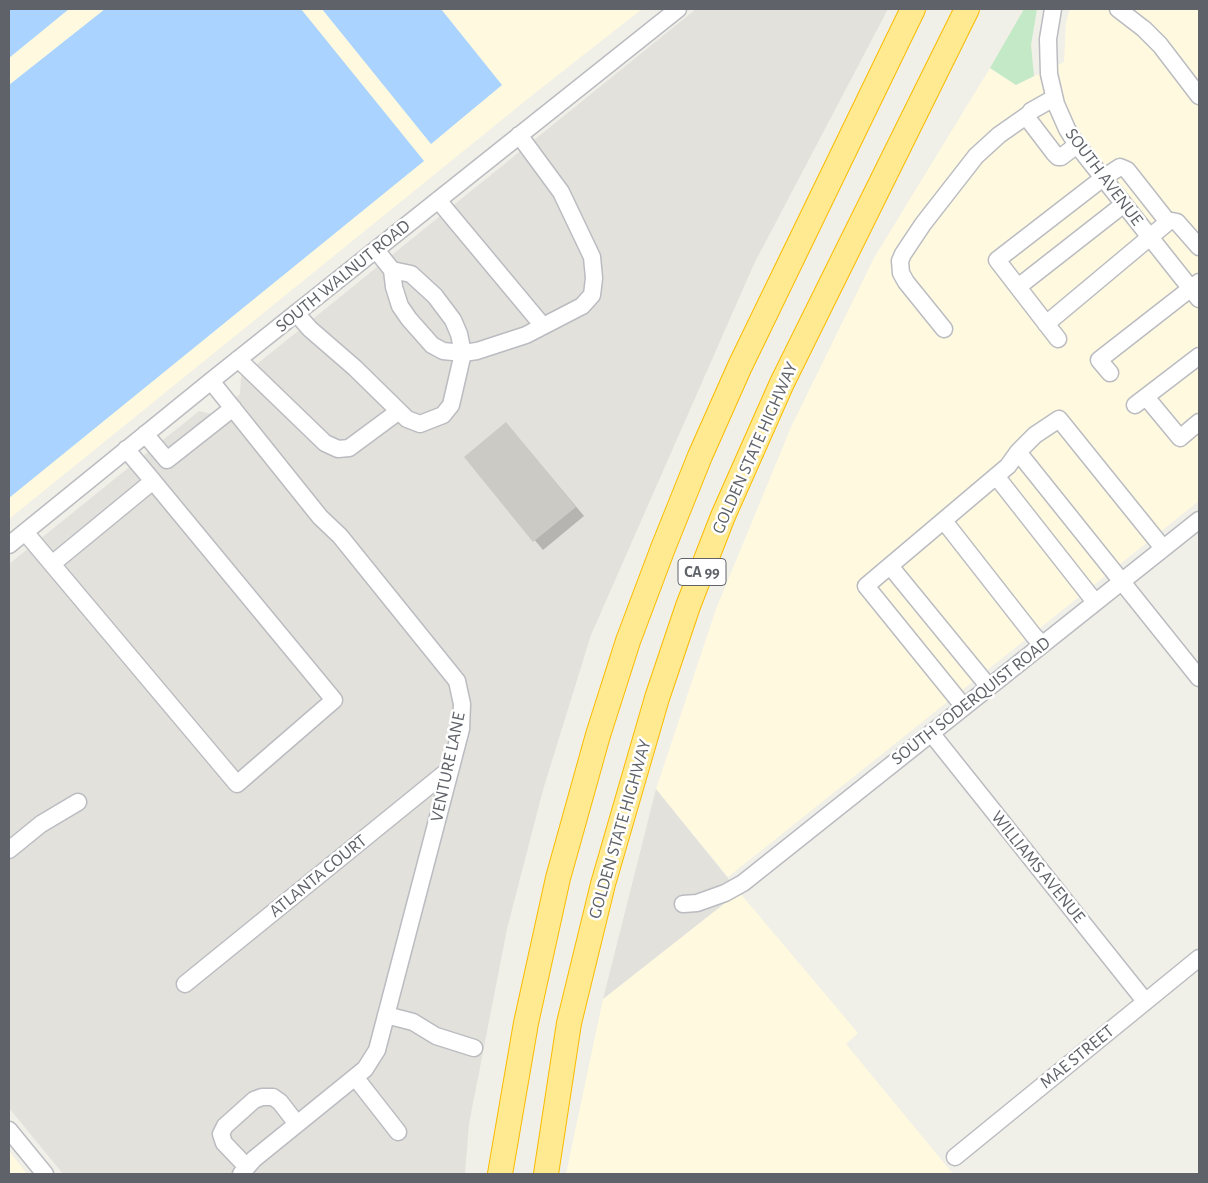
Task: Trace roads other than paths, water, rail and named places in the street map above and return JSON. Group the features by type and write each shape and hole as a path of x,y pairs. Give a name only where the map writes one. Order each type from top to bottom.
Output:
{"highway":[{"name":"CA 99","path":"500,1174 526,1023 558,878 598,735 628,641 688,484 736,375 913,9"},
{"name":"GOLDEN STATE HIGHWAY","path":"546,1174 569,1023 603,884 657,698 688,606 723,516 778,392 967,9"}],"street":[{"name":"SOUTH WALNUT ROAD","path":"9,544 678,9"},
{"name":"SOUTH AVENUE","path":"1053,9 1048,32 1049,74 1054,98 1067,129 1077,145 1150,237 1196,290"},
{"path":"1118,9 1144,28 1199,96"},
{"path":"944,329 906,282 901,273 900,261 903,254 923,224 976,156 1000,135 1029,118 1034,108 1054,98"},
{"path":"1029,118 1058,157 1061,157 1077,145"},
{"path":"376,250 392,270 394,287 400,306 432,346 443,351 463,353 477,351 526,335 582,306 592,295 594,278 592,257 561,192 519,135"},
{"path":"1058,339 997,260 1120,167 1127,170 1168,222"},
{"path":"438,200 543,326"},
{"path":"1018,287 1124,204"},
{"path":"1046,324 1168,222 1177,222 1199,247"},
{"path":"296,313 310,329 355,368 407,419 420,424 443,415 452,405 463,353 459,334 453,320 435,296 411,274 392,270"},
{"path":"1110,373 1099,360 1196,290"},
{"path":"1199,356 1141,401 1180,438 1199,422"},
{"path":"238,359 325,443 338,449 349,448 399,411"},
{"name":"VENTURE LANE","path":"211,381 320,517 340,536 457,681 462,704 461,729 374,1056 365,1069 254,1159 244,1171"},
{"path":"145,434 167,460 233,408"},
{"path":"964,707 866,586 1008,466 1018,452 1035,435 1059,420 1163,548"},
{"path":"25,532 236,784 334,700 126,449"},
{"path":"1018,452 1121,581 1198,672"},
{"path":"996,476 1095,602"},
{"path":"52,564 153,481"},
{"name":"SOUTH SODERQUIST ROAD","path":"683,904 697,903 725,893 743,882 1199,520"},
{"path":"944,521 1042,644"},
{"path":"890,566 989,687"},
{"name":"WILLIAMS AVENUE","path":"931,733 1145,1001"},
{"name":"ATLANTA COURT","path":"185,984 451,768"},
{"path":"9,850 41,824 78,802"},
{"name":"MAE STREET","path":"955,1157 1199,958"},
{"path":"386,1015 413,1022 436,1036 474,1048"},
{"path":"355,1077 398,1132"},
{"path":"244,1171 224,1143 221,1134 225,1126 232,1119 254,1100 262,1097 273,1097 280,1102 297,1124"},
{"path":"9,1130 45,1174"}],"water":[{"path":"9,9 69,9 9,58"},
{"path":"105,9 301,9 424,161 9,498 9,85"},
{"path":"322,9 441,9 502,85 431,144"}]}
